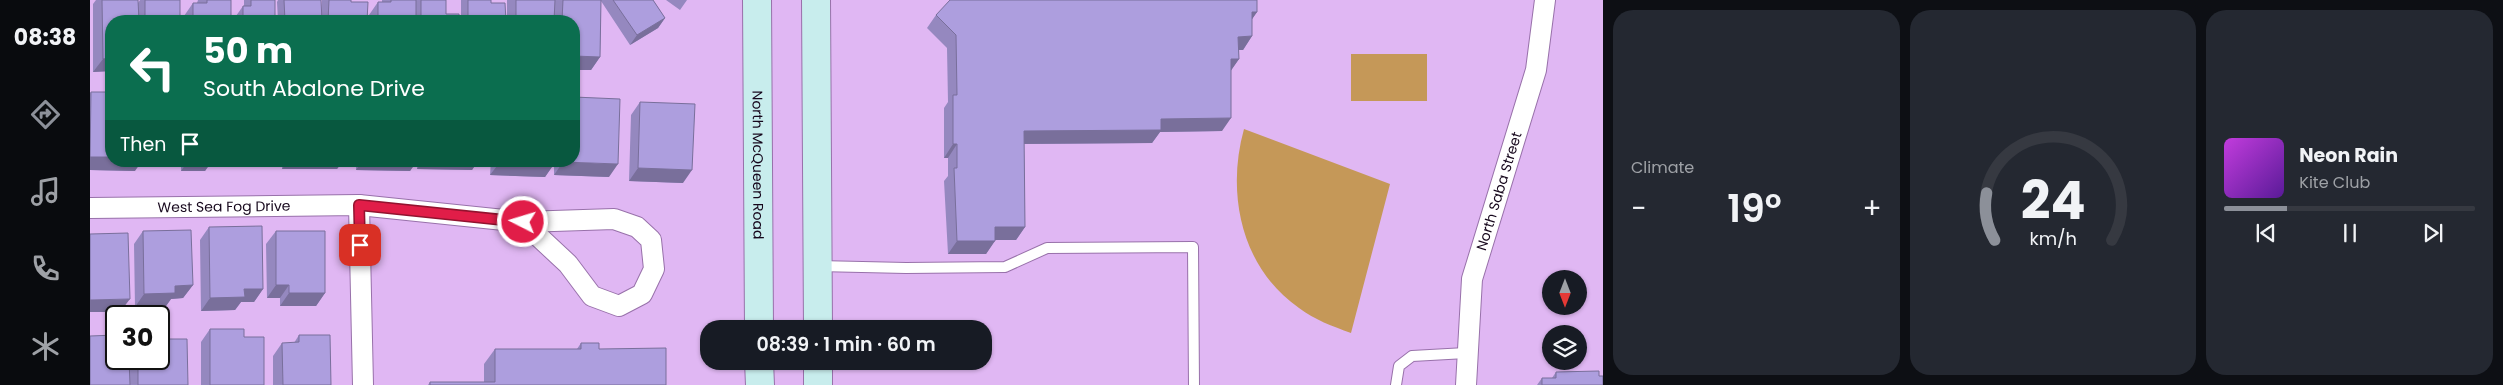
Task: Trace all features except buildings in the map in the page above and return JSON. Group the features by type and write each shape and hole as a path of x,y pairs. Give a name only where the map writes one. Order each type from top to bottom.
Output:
{"main road":[{"name":"North McQueen Road","path":"757,0 759,320"},
{"path":"816,0 818,320"},
{"path":"759,370 760,385"},
{"path":"818,370 818,385"}],"street":[{"name":"North Saba Street","path":"1466,385 1466,353 1472,279 1536,70 1545,0"},
{"name":"West Sea Fog Drive","path":"90,208 359,205 523,222 614,219 636,227 651,240 654,269 642,294 619,306 592,296 568,264 523,222"},
{"path":"359,205 363,385"}],"lane":[{"path":"818,266 906,268 1005,267 1047,248 1194,247 1194,385"},
{"path":"1396,385 1399,366 1412,356 1466,353"}],"shaded area":[{"path":"1351,54 1427,54 1427,101 1351,101"},
{"path":"1244,129 1390,184 1351,333 1317,319 1299,308 1279,291 1263,272 1251,251 1243,228 1238,203 1239,153"}],"route":[{"path":"360,245 359,205 523,222"}]}
